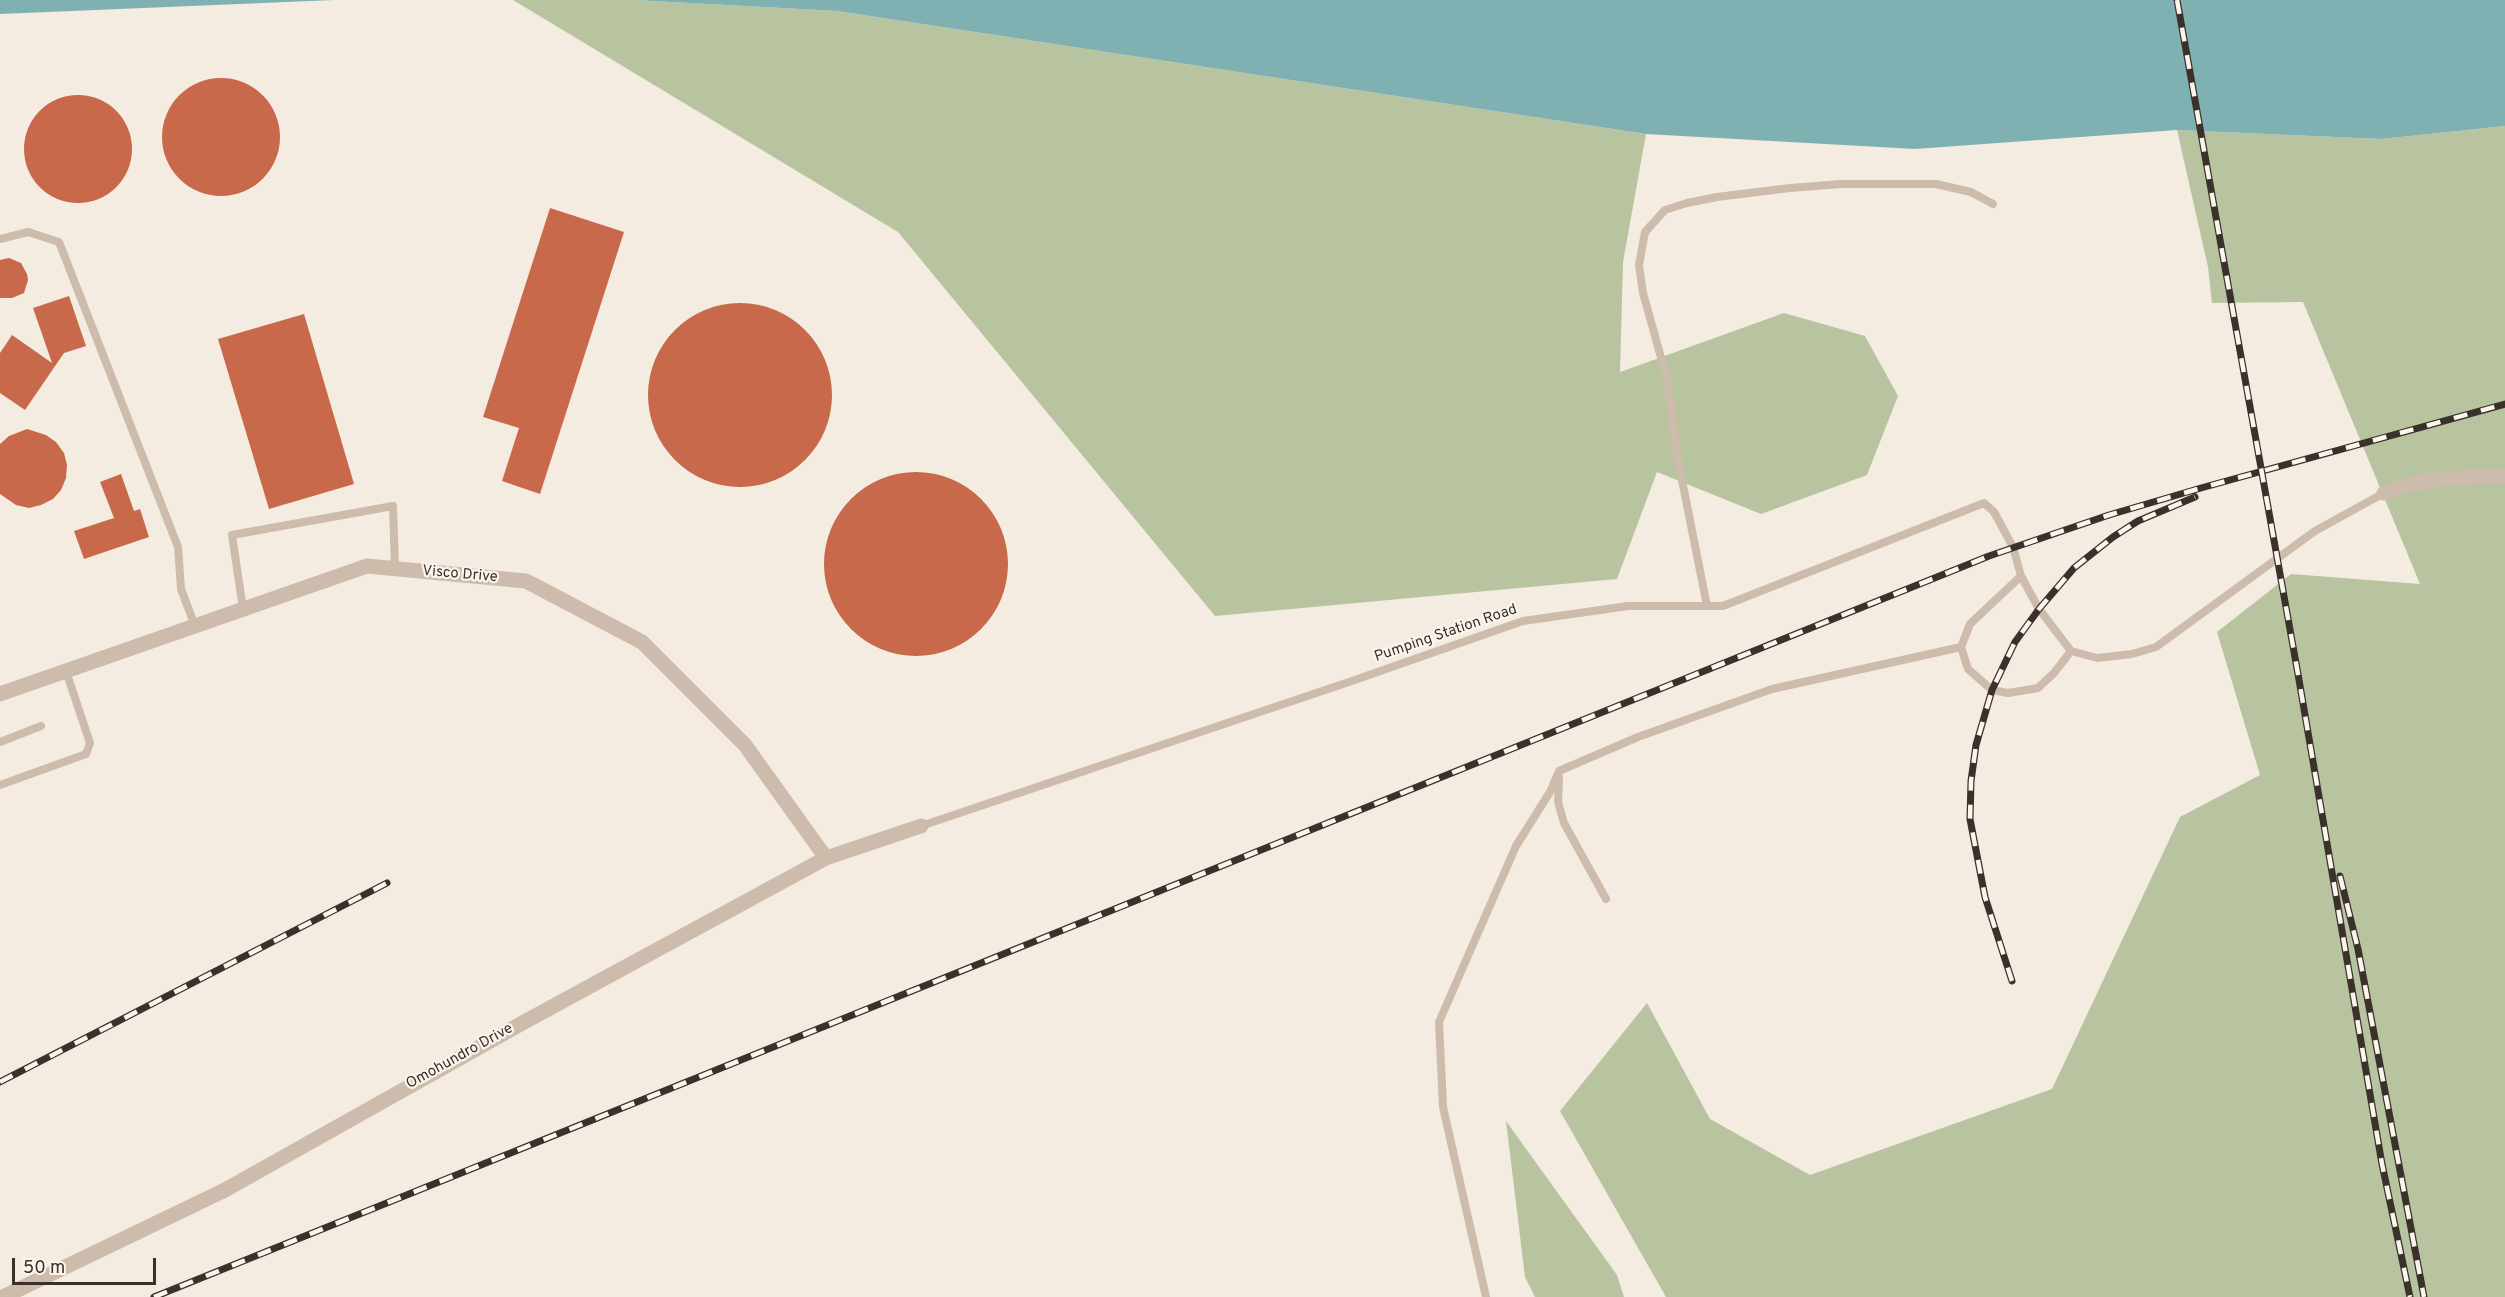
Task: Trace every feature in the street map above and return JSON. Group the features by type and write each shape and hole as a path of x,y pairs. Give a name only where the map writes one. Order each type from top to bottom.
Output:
{"street":[{"path":"2384,493 2411,484 2439,479 2505,476"},
{"name":"Visco Drive","path":"0,694 367,566 526,581 642,642 745,745 826,858"},
{"name":"Omohundro Drive","path":"3,1297 225,1190 526,1021 826,858 921,826"}],"lane":[{"path":"1707,606 1677,455 1667,379 1643,293 1639,265 1645,232 1665,210 1687,203 1790,188 1841,184 1936,184 1971,192 1993,204"},
{"path":"0,239 28,232 59,242 178,547 181,589 195,626"},
{"path":"2071,651 2054,673 2038,688 2008,693 1992,690 1981,682 1968,669 1961,647 1971,624 2022,576 2039,609 2071,651 2097,658 2132,654 2156,647 2315,531 2384,493"},
{"name":"Pumping Station Road","path":"921,826 1523,621 1628,606 1723,606 1984,503 1995,512 2013,547 2022,576"},
{"path":"243,609 232,535 393,506 395,569"},
{"path":"1486,1297 1443,1107 1439,1022 1516,846 1550,792 1559,771 1638,737 1772,689 1961,647"},
{"path":"0,785 86,754 90,743 66,671"},
{"path":"0,742 42,726"},
{"path":"1559,771 1558,801 1564,823 1606,899"}],"green space":[{"path":"513,0 634,0 837,11 1646,134 1623,262 1620,372 1784,313 1865,336 1898,396 1867,475 1761,514 1657,472 1617,579 1215,616 898,232"},
{"path":"2505,126 2505,1297 1666,1297 1560,1111 1647,1003 1710,1119 1810,1175 2052,1089 2180,817 2260,775 2217,632 2291,574 2420,584 2303,302 2212,303 2208,267 2177,130 2381,139"},
{"path":"1506,1121 1617,1275 1624,1297 1535,1297 1525,1277"}],"water":[{"path":"0,0 334,0 0,14"},
{"path":"634,0 2505,0 2505,126 2381,139 2177,130 1915,149 1646,134 837,11"}],"building":[{"path":"221,78 244,82 263,95 276,114 280,137 276,160 263,179 244,192 221,196 198,192 179,179 166,160 162,137 166,114 179,95 198,82"},
{"path":"78,95 99,99 116,111 128,128 132,149 128,170 116,187 99,199 78,203 57,199 40,187 28,170 24,149 28,128 40,111 57,99"},
{"path":"550,208 624,232 540,494 502,481 519,428 483,417"},
{"path":"9,258 21,263 28,280 24,293 12,298 0,298 0,260"},
{"path":"69,296 86,346 64,353 25,410 0,393 0,353 12,335 52,363 33,308"},
{"path":"740,303 758,304 775,310 791,318 805,330 817,344 825,360 831,377 831,413 825,430 817,446 805,460 791,472 775,480 758,486 740,487 722,486 705,480 689,472 675,460 663,446 655,430 649,413 648,395 649,377 655,360 663,344 675,330 689,318 705,310 722,304"},
{"path":"304,314 354,484 269,509 218,339"},
{"path":"27,429 46,435 56,442 64,453 67,465 66,478 61,490 53,499 29,508 16,505 0,494 0,444 9,436"},
{"path":"916,472 934,473 951,479 967,487 981,499 993,513 1001,529 1007,546 1007,582 1001,599 993,615 981,629 967,641 951,649 934,655 916,656 898,655 881,649 865,641 851,629 839,615 831,599 825,582 824,564 825,546 831,529 839,513 851,499 865,487 881,479 898,473"},
{"path":"121,474 134,511 140,509 149,537 84,559 74,531 114,518 100,482"}],"railway":[{"path":"2177,0 2298,674 2382,1164 2410,1297"},
{"path":"154,1297 1989,556 2109,515 2505,404"},
{"path":"2012,981 1985,897 1970,819 1971,781 1976,745 1992,690 2015,642 2039,609 2074,568 2113,537 2138,521 2195,497"},
{"path":"2340,876 2358,949 2424,1297"},
{"path":"0,1082 387,883"}]}
